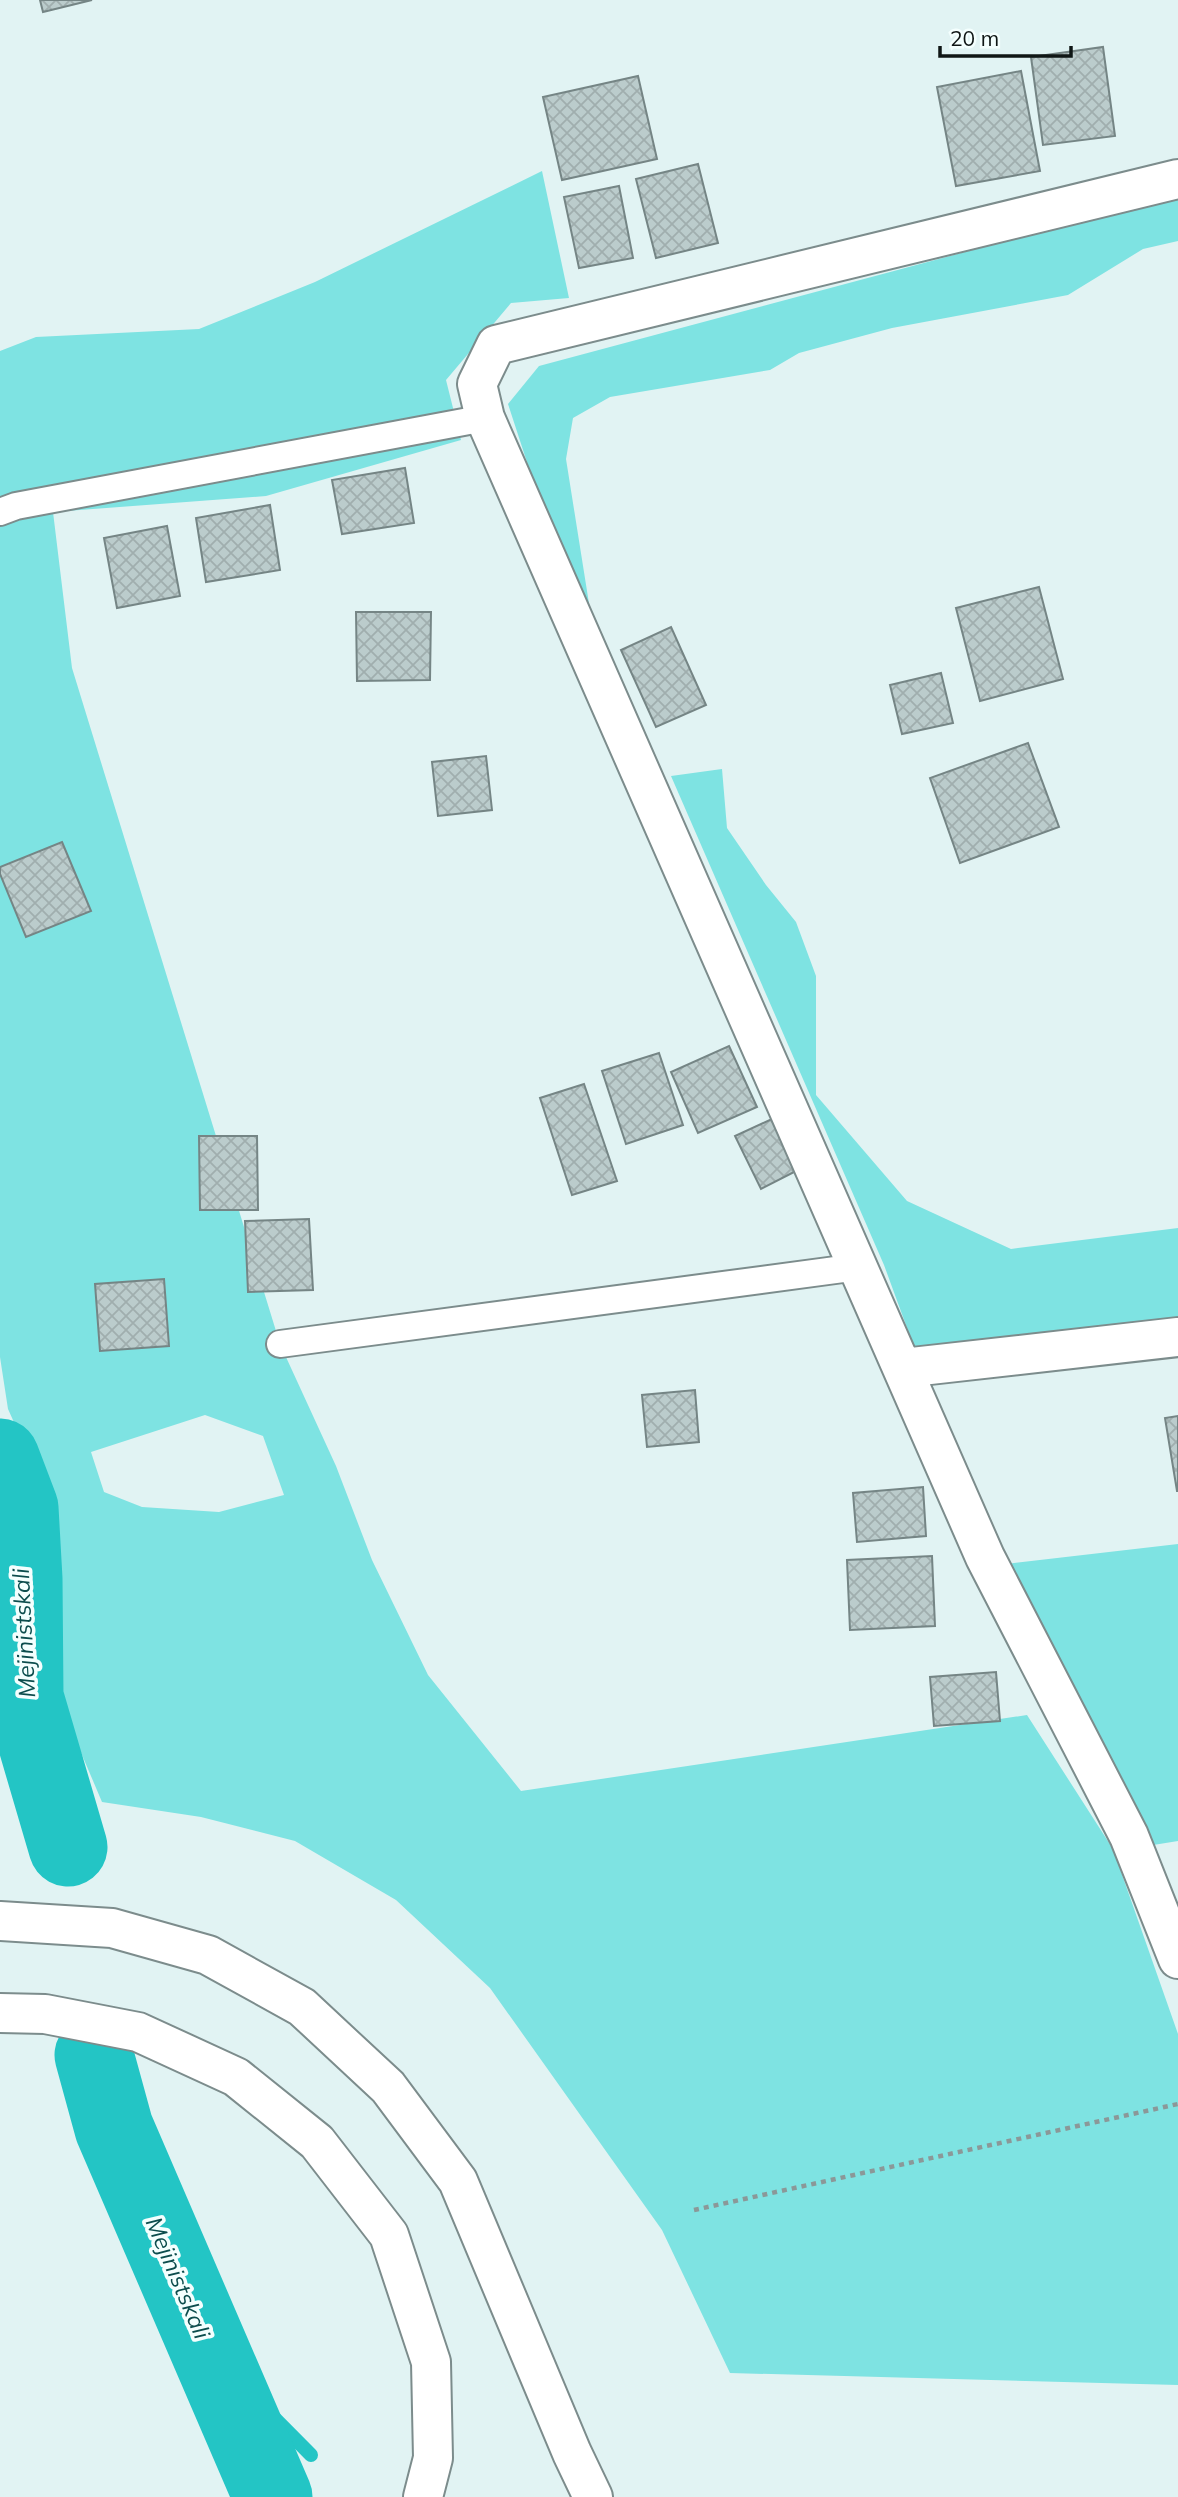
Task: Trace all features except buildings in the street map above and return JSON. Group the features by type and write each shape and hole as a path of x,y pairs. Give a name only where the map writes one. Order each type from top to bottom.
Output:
{"main road":[{"path":"1178,179 496,345 477,384 485,418 985,1557 1129,1836 1178,1959"},
{"path":"903,1368 1178,1337"},
{"path":"0,1921 112,1928 208,1955 302,2007 388,2087 458,2181 572,2454 593,2497"},
{"path":"0,2013 45,2014 138,2032 236,2077 317,2142 389,2235 431,2362 433,2458 423,2497"}],"lane":[{"path":"0,512 29,503 485,418"},
{"path":"280,1344 858,1267"}],"path":[{"path":"695,2210 1178,2104"}],"shaded area":[{"path":"542,171 569,298 511,303 446,380 461,440 266,496 53,512 72,668 280,1344 336,1466 372,1560 428,1675 521,1791 1027,1715 1113,1849 1178,2034 1178,2385 730,2373 662,2230 490,1988 396,1900 295,1841 201,1817 102,1802 43,1663 48,1498 8,1409 0,1357 0,351 36,337 199,329 315,282","holes":["205,1415 263,1436 284,1495 219,1512 142,1507 104,1492 91,1452"]},
{"path":"1178,195 1178,241 1143,249 1068,295 892,328 799,353 770,370 610,397 573,418 566,459 591,616 557,554 508,404 539,366"},
{"path":"722,769 727,828 766,885 796,922 816,976 816,1095 907,1201 1011,1249 1178,1228 1178,1317 914,1347 884,1265 671,776"},
{"path":"1178,1544 1178,1841 1147,1846 1006,1564"}],"waterway":[{"name":"Mejinistskali","path":"0,1458 19,1508 23,1579 24,1697 68,1847"},
{"name":"Mejinistskali","path":"94,2055 114,2128 273,2497"},
{"path":"214,2357 311,2455"}]}
